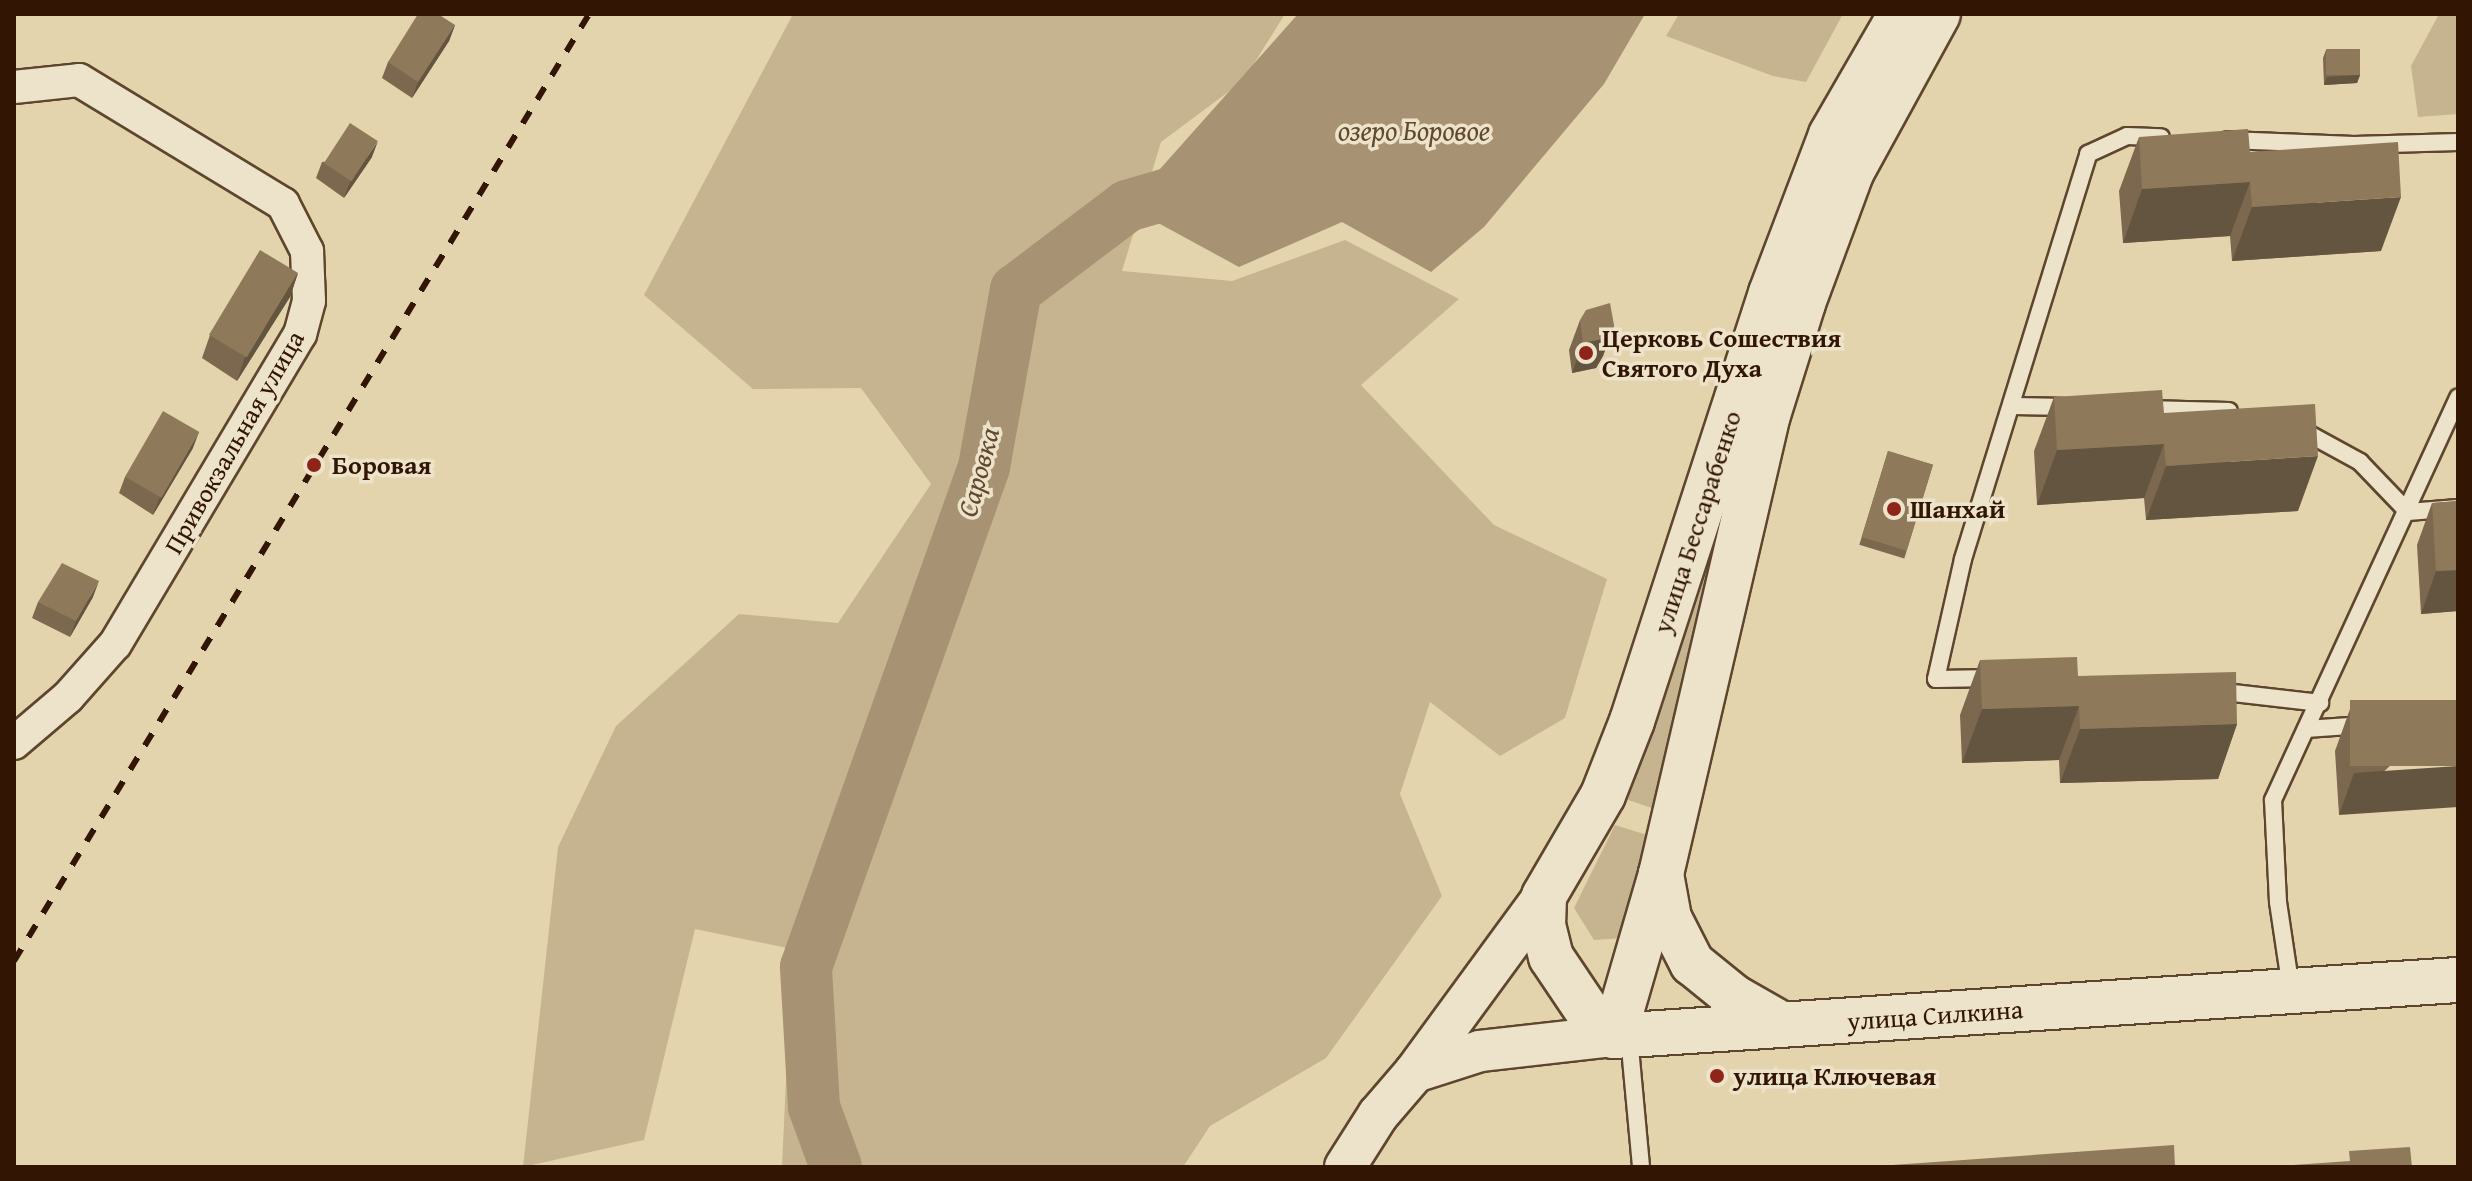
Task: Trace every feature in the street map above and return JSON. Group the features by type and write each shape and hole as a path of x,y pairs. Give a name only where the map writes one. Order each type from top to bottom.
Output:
{"main road":[{"name":"улица Бессарабенко","path":"1544,896 1603,795 1632,721 1771,293 1831,135 1901,14"},
{"name":"улица Бессарабенко","path":"1621,1036 1768,415 1803,303 1851,173 1938,14"},
{"name":"улица Бессарабенко","path":"1661,874 1669,918 1692,963 1734,997 1783,1025"},
{"path":"1544,896 1543,926 1551,957 1588,1012 1621,1036"},
{"name":"улица Силкина","path":"1621,1036 2458,980"}],"street":[{"name":"Привокзальная улица","path":"14,87 79,80 283,204 307,251 309,301 300,334 115,644 68,697 14,743"},
{"name":"улица Бессарабенко","path":"1345,1167 1378,1115 1415,1072 1544,896"},
{"name":"улица Силкина","path":"1415,1072 1480,1051 1621,1036"}],"lane":[{"path":"2013,678 1936,679 1963,559 2013,406 2088,154 2127,136 2172,138"},
{"path":"2202,139 2354,145 2458,142"},
{"path":"2291,991 2278,902 2273,800 2458,398"},
{"path":"2013,406 2092,408"},
{"path":"2124,409 2250,415"},
{"path":"2278,423 2307,431 2360,462 2408,512"},
{"path":"2408,512 2458,508"},
{"path":"2202,689 2320,703"},
{"path":"2306,729 2382,723"},
{"path":"1621,1036 1641,1167"}],"shaded area":[{"path":"793,14 1285,14 1243,81 1161,142 1122,271 1232,281 1345,240 1459,299 1361,385 1494,525 1607,579 1565,718 1500,756 1430,702 1400,794 1442,896 1326,1058 1210,1126 1183,1167 782,1167 792,949 695,929 644,1140 523,1167 558,847 616,726 739,614 838,623 931,484 861,388 753,389 644,295"},
{"path":"1679,14 1843,14 1806,82 1773,76 1666,36"},
{"path":"2439,14 2458,14 2458,114 2418,117 2411,66"},
{"path":"1776,306 1664,812 1628,800 1661,674"},
{"path":"1615,825 1657,838 1625,938 1594,940 1574,908"}],"water":[{"name":"озеро Боровое","path":"1298,14 1645,14 1604,84 1484,227 1431,272 1342,222 1239,267 1127,206"}],"building":[{"path":"418,14 438,14 455,25 418,82 388,62"},
{"path":"2326,49 2360,49 2360,75 2326,75"},
{"path":"350,123 378,141 352,181 324,163"},
{"path":"2248,129 2250,152 2398,142 2401,197 2252,207 2250,182 2142,189 2139,137"},
{"path":"260,250 298,273 247,358 209,335"},
{"path":"1610,303 1614,325 1607,338 1583,343 1580,320 1586,310"},
{"path":"2162,390 2164,413 2315,404 2318,456 2166,466 2164,444 2057,450 2054,397"},
{"path":"163,411 199,432 161,498 125,477"},
{"name":"Шанхай","path":"1888,451 1933,465 1907,551 1862,537"},
{"path":"2458,501 2458,570 2436,571 2432,503"},
{"path":"62,563 99,581 76,621 38,602"},
{"path":"2077,657 2078,676 2236,672 2237,724 2080,729 2079,706 1982,709 1980,660"},
{"path":"2350,700 2458,700 2458,766 2350,766"},
{"path":"2174,1145 2175,1167 1864,1167"},
{"path":"2410,1147 2412,1167 2265,1167 2350,1161 2349,1151"}],"waterway":[{"name":"Саровка","path":"836,1167 814,1107 806,967 984,467 1016,290 1127,206 1195,186"}],"railway":[{"path":"14,961 589,14"}],"place":[{"name":"Церковь Сошествия Святого Духа","path":"1586,353"},
{"name":"Боровая","path":"314,465"},
{"name":"Шанхай","path":"1894,509"},
{"name":"улица Ключевая","path":"1717,1076"}]}
